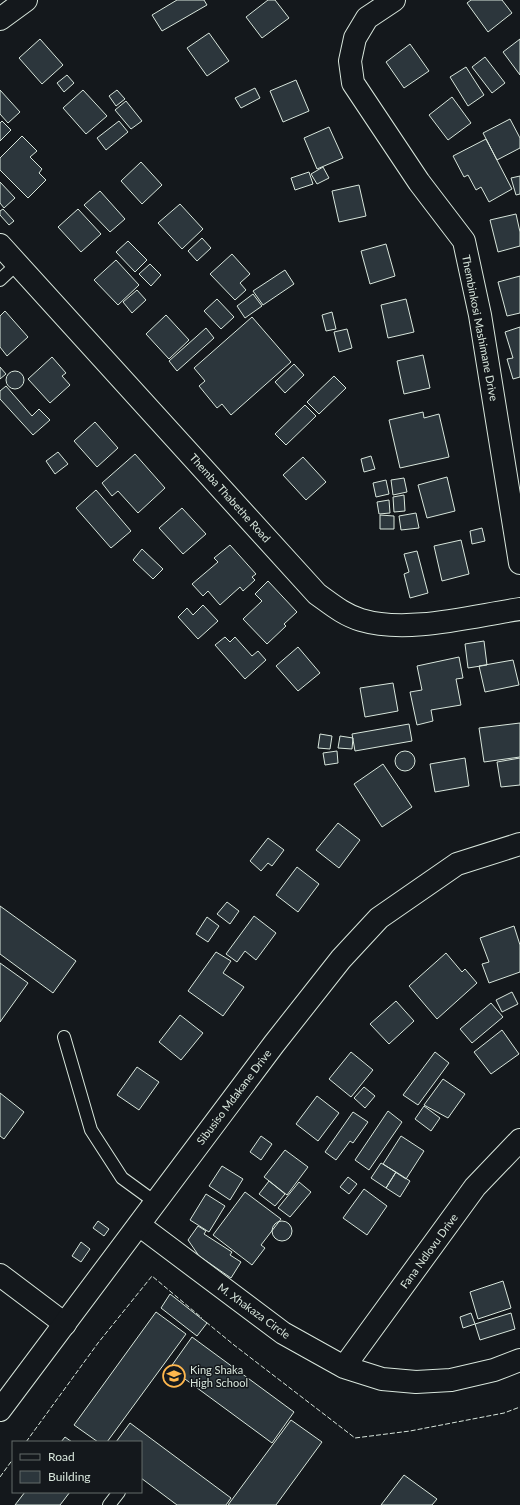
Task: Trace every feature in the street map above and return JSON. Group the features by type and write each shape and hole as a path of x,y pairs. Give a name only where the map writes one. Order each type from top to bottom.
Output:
{"street":[{"path":"0,20 26,0"},
{"name":"Thembinkosi Mashimane Drive","path":"394,0 368,18 355,38 350,61 353,83 419,182 464,241 480,314 520,563"},
{"name":"Themba Thabethe Road","path":"0,245 317,594 342,612 361,620 384,625 421,625 520,609"},
{"name":"Sibusiso Mdakane Drive","path":"0,1410 274,1044 341,959 379,918 457,864 520,844"},
{"name":"Fana Ndlovu Drive","path":"344,1367 475,1187 520,1140"},
{"name":"M. Xhakaza Circle","path":"139,1225 282,1334 344,1367 382,1379 416,1382 451,1380 494,1370 520,1360"},
{"path":"0,1275 65,1324"}],"lane":[{"path":"0,280 17,264"},
{"path":"64,1037 91,1130 122,1178 155,1202"},
{"path":"109,1505 118,1493"}],"building":[{"path":"177,0 204,0 207,5 162,31 152,15"},
{"path":"268,0 275,0 289,18 262,38 246,17"},
{"path":"471,0 502,0 512,13 488,32 467,3"},
{"path":"209,33 229,61 207,76 187,48"},
{"path":"40,39 63,65 42,84 19,58"},
{"path":"520,39 520,75 503,52"},
{"path":"410,44 429,71 404,88 386,62"},
{"path":"485,57 505,83 492,93 472,67"},
{"path":"466,67 484,95 468,106 450,77"},
{"path":"67,75 74,83 64,92 57,83"},
{"path":"296,80 309,111 283,122 270,91"},
{"path":"255,88 260,98 241,108 235,98"},
{"path":"0,90 20,112 8,123 0,114"},
{"path":"83,90 107,116 86,134 63,108"},
{"path":"117,90 125,99 116,106 109,96"},
{"path":"452,97 471,123 448,140 429,115"},
{"path":"126,101 142,121 131,129 115,110"},
{"path":"510,119 520,138 520,148 497,160 483,133"},
{"path":"2,121 11,130 0,141 0,123"},
{"path":"119,121 128,132 106,150 97,138"},
{"path":"329,127 343,158 317,169 304,138"},
{"path":"22,136 37,151 30,157 42,169 39,173 46,180 28,198 0,170 0,158"},
{"path":"486,139 512,189 489,202 481,187 476,190 468,175 464,177 453,156"},
{"path":"141,162 162,185 142,204 121,181"},
{"path":"323,167 329,178 317,184 311,174"},
{"path":"309,172 313,184 295,190 291,178"},
{"path":"520,176 520,194 516,195 511,178"},
{"path":"0,182 15,198 4,208 0,203"},
{"path":"359,185 366,216 339,222 332,191"},
{"path":"100,191 125,219 110,232 84,205"},
{"path":"180,204 203,229 182,249 158,223"},
{"path":"3,209 14,221 9,225 0,215 0,211"},
{"path":"78,209 101,234 81,252 58,227"},
{"path":"516,214 520,232 520,246 498,252 490,220"},
{"path":"202,238 211,248 197,261 188,251"},
{"path":"128,241 147,260 135,272 116,252"},
{"path":"386,244 395,276 370,284 361,251"},
{"path":"232,254 250,274 240,283 246,290 235,300 210,274"},
{"path":"116,260 139,285 118,305 94,280"},
{"path":"150,264 161,275 151,286 139,274"},
{"path":"285,270 294,284 263,305 253,291"},
{"path":"520,276 520,313 507,316 498,282"},
{"path":"137,290 146,300 132,313 123,302"},
{"path":"253,294 262,306 245,318 237,306"},
{"path":"217,299 234,317 221,329 204,311"},
{"path":"406,299 414,332 388,338 381,305"},
{"path":"5,311 28,337 7,356 0,347 0,316"},
{"path":"332,312 336,329 326,331 322,315"},
{"path":"166,315 189,340 169,359 146,334"},
{"path":"252,317 291,362 231,415 222,404 217,408 199,386 205,381 194,368"},
{"path":"520,327 520,377 513,379 507,359 513,358 505,332"},
{"path":"206,328 214,338 177,371 169,361"},
{"path":"347,329 352,348 339,352 334,332"},
{"path":"423,355 430,388 404,394 397,361"},
{"path":"52,357 66,373 62,376 70,385 50,403 28,379"},
{"path":"294,364 304,375 285,393 275,382"},
{"path":"0,367 6,374 0,379"},
{"path":"15,371 21,374 24,380 21,386 15,389 9,386 6,380 9,374"},
{"path":"334,376 346,388 319,414 307,402"},
{"path":"6,386 32,416 39,409 50,420 33,435 0,399 0,391"},
{"path":"305,405 316,416 286,445 275,434"},
{"path":"423,412 424,418 439,414 449,457 400,468 389,420"},
{"path":"95,422 118,448 97,467 74,441"},
{"path":"58,452 68,464 55,474 46,461"},
{"path":"135,454 165,488 138,513 118,491 112,496 102,483"},
{"path":"371,456 375,469 364,472 361,459"},
{"path":"303,457 326,482 306,500 283,475"},
{"path":"447,477 455,511 427,518 418,485"},
{"path":"404,478 407,492 393,495 391,480"},
{"path":"386,480 389,494 376,497 373,483"},
{"path":"96,490 131,531 111,548 76,508"},
{"path":"404,495 405,511 394,512 393,497"},
{"path":"389,500 390,513 379,514 377,502"},
{"path":"182,508 206,534 183,554 159,528"},
{"path":"416,513 419,528 401,530 399,516"},
{"path":"380,515 394,516 394,529 380,529"},
{"path":"482,528 485,541 472,544 470,531"},
{"path":"461,540 469,574 442,581 434,546"},
{"path":"230,545 256,574 252,577 255,580 243,591 240,587 220,605 208,591 203,596 192,584 218,562 214,558"},
{"path":"142,549 163,569 153,579 133,560"},
{"path":"417,551 428,593 410,598 404,574 409,572 404,554"},
{"path":"268,581 297,612 284,624 286,626 267,644 243,619 262,601 255,594"},
{"path":"203,605 218,621 198,639 178,617 187,608 193,615"},
{"path":"225,637 230,642 235,637 252,656 258,651 266,660 245,679 215,645"},
{"path":"484,641 487,665 468,668 465,644"},
{"path":"298,647 320,673 298,691 276,666"},
{"path":"459,657 463,678 456,679 461,705 431,710 433,721 417,725 410,692 422,690 417,666"},
{"path":"513,660 519,685 485,692 479,666"},
{"path":"393,683 398,711 365,717 360,688"},
{"path":"520,723 520,757 484,762 479,728"},
{"path":"409,724 412,741 355,751 352,734"},
{"path":"320,734 332,736 330,749 318,748"},
{"path":"340,736 353,738 352,749 338,748"},
{"path":"337,751 338,763 325,765 323,753"},
{"path":"405,751 412,754 415,761 412,768 405,771 398,768 395,761 398,754"},
{"path":"465,758 469,786 435,792 430,764"},
{"path":"520,758 520,785 501,787 497,762"},
{"path":"383,764 412,807 382,827 354,784"},
{"path":"338,823 360,840 339,868 316,850"},
{"path":"268,838 284,850 272,866 268,863 261,871 250,861"},
{"path":"297,867 319,884 298,912 276,895"},
{"path":"227,902 239,911 230,924 217,914"},
{"path":"0,906 76,961 53,993 0,954"},
{"path":"254,916 276,933 256,960 245,951 237,962 226,954"},
{"path":"207,917 219,926 208,942 196,934"},
{"path":"514,926 520,945 520,972 489,983 482,964 489,962 480,938"},
{"path":"216,952 231,961 223,973 244,987 223,1016 188,991"},
{"path":"446,953 462,972 465,969 477,983 437,1019 409,986"},
{"path":"0,963 28,983 0,1022"},
{"path":"512,992 518,1004 502,1012 496,1000"},
{"path":"396,1001 414,1021 389,1044 370,1024"},
{"path":"491,1003 503,1017 472,1043 460,1029"},
{"path":"180,1015 203,1033 181,1060 159,1042"},
{"path":"502,1030 519,1054 491,1074 474,1052"},
{"path":"351,1052 373,1070 351,1097 329,1079"},
{"path":"435,1052 449,1063 418,1105 403,1095"},
{"path":"137,1067 159,1082 139,1110 117,1095"},
{"path":"443,1079 465,1094 448,1118 424,1105"},
{"path":"364,1087 375,1096 365,1108 354,1098"},
{"path":"0,1093 24,1112 4,1139 0,1136"},
{"path":"317,1096 339,1113 318,1141 296,1124"},
{"path":"424,1106 440,1118 431,1131 415,1119"},
{"path":"388,1111 402,1122 369,1170 355,1160"},
{"path":"353,1112 368,1122 353,1143 350,1141 336,1160 325,1152"},
{"path":"261,1136 272,1144 261,1160 250,1152"},
{"path":"401,1136 424,1151 406,1179 383,1164"},
{"path":"285,1150 308,1167 287,1195 264,1177"},
{"path":"381,1163 396,1172 386,1188 371,1178"},
{"path":"222,1166 243,1179 230,1200 209,1186"},
{"path":"396,1172 410,1181 400,1197 386,1188"},
{"path":"348,1177 357,1184 349,1194 340,1187"},
{"path":"269,1181 285,1194 275,1206 259,1194"},
{"path":"299,1182 311,1192 290,1217 278,1208"},
{"path":"364,1189 387,1206 367,1235 343,1218"},
{"path":"245,1192 281,1219 261,1245 265,1248 252,1265 213,1235"},
{"path":"206,1194 225,1206 209,1232 190,1220"},
{"path":"98,1221 109,1229 104,1236 93,1228"},
{"path":"282,1221 289,1224 292,1231 289,1238 282,1241 275,1238 272,1231 275,1224"},
{"path":"198,1226 206,1231 204,1234 232,1252 230,1255 241,1262 231,1278 199,1256 188,1240"},
{"path":"81,1242 90,1249 81,1262 72,1256"},
{"path":"503,1281 511,1308 478,1319 470,1292"},
{"path":"170,1294 207,1323 197,1336 161,1308"},
{"path":"156,1312 186,1334 108,1441 97,1441 74,1425"},
{"path":"471,1313 475,1324 463,1328 460,1317"},
{"path":"511,1313 515,1329 480,1340 475,1324"},
{"path":"192,1337 294,1412 272,1443 170,1368"},
{"path":"291,1420 322,1442 276,1505 228,1505"},
{"path":"130,1423 231,1498 226,1505 177,1505 142,1479 142,1441 117,1441"},
{"path":"65,1437 71,1441 62,1441"},
{"path":"404,1475 437,1499 432,1505 381,1505"},
{"path":"24,1493 69,1493 60,1505 15,1505"}],"fence":[{"path":"27,1441 98,1343 152,1276 202,1318"},
{"path":"206,1322 355,1438 410,1431 504,1413 520,1407"},
{"path":"0,1477 12,1460"}],"place":[{"name":"King Shaka High School","path":"174,1376"}]}
